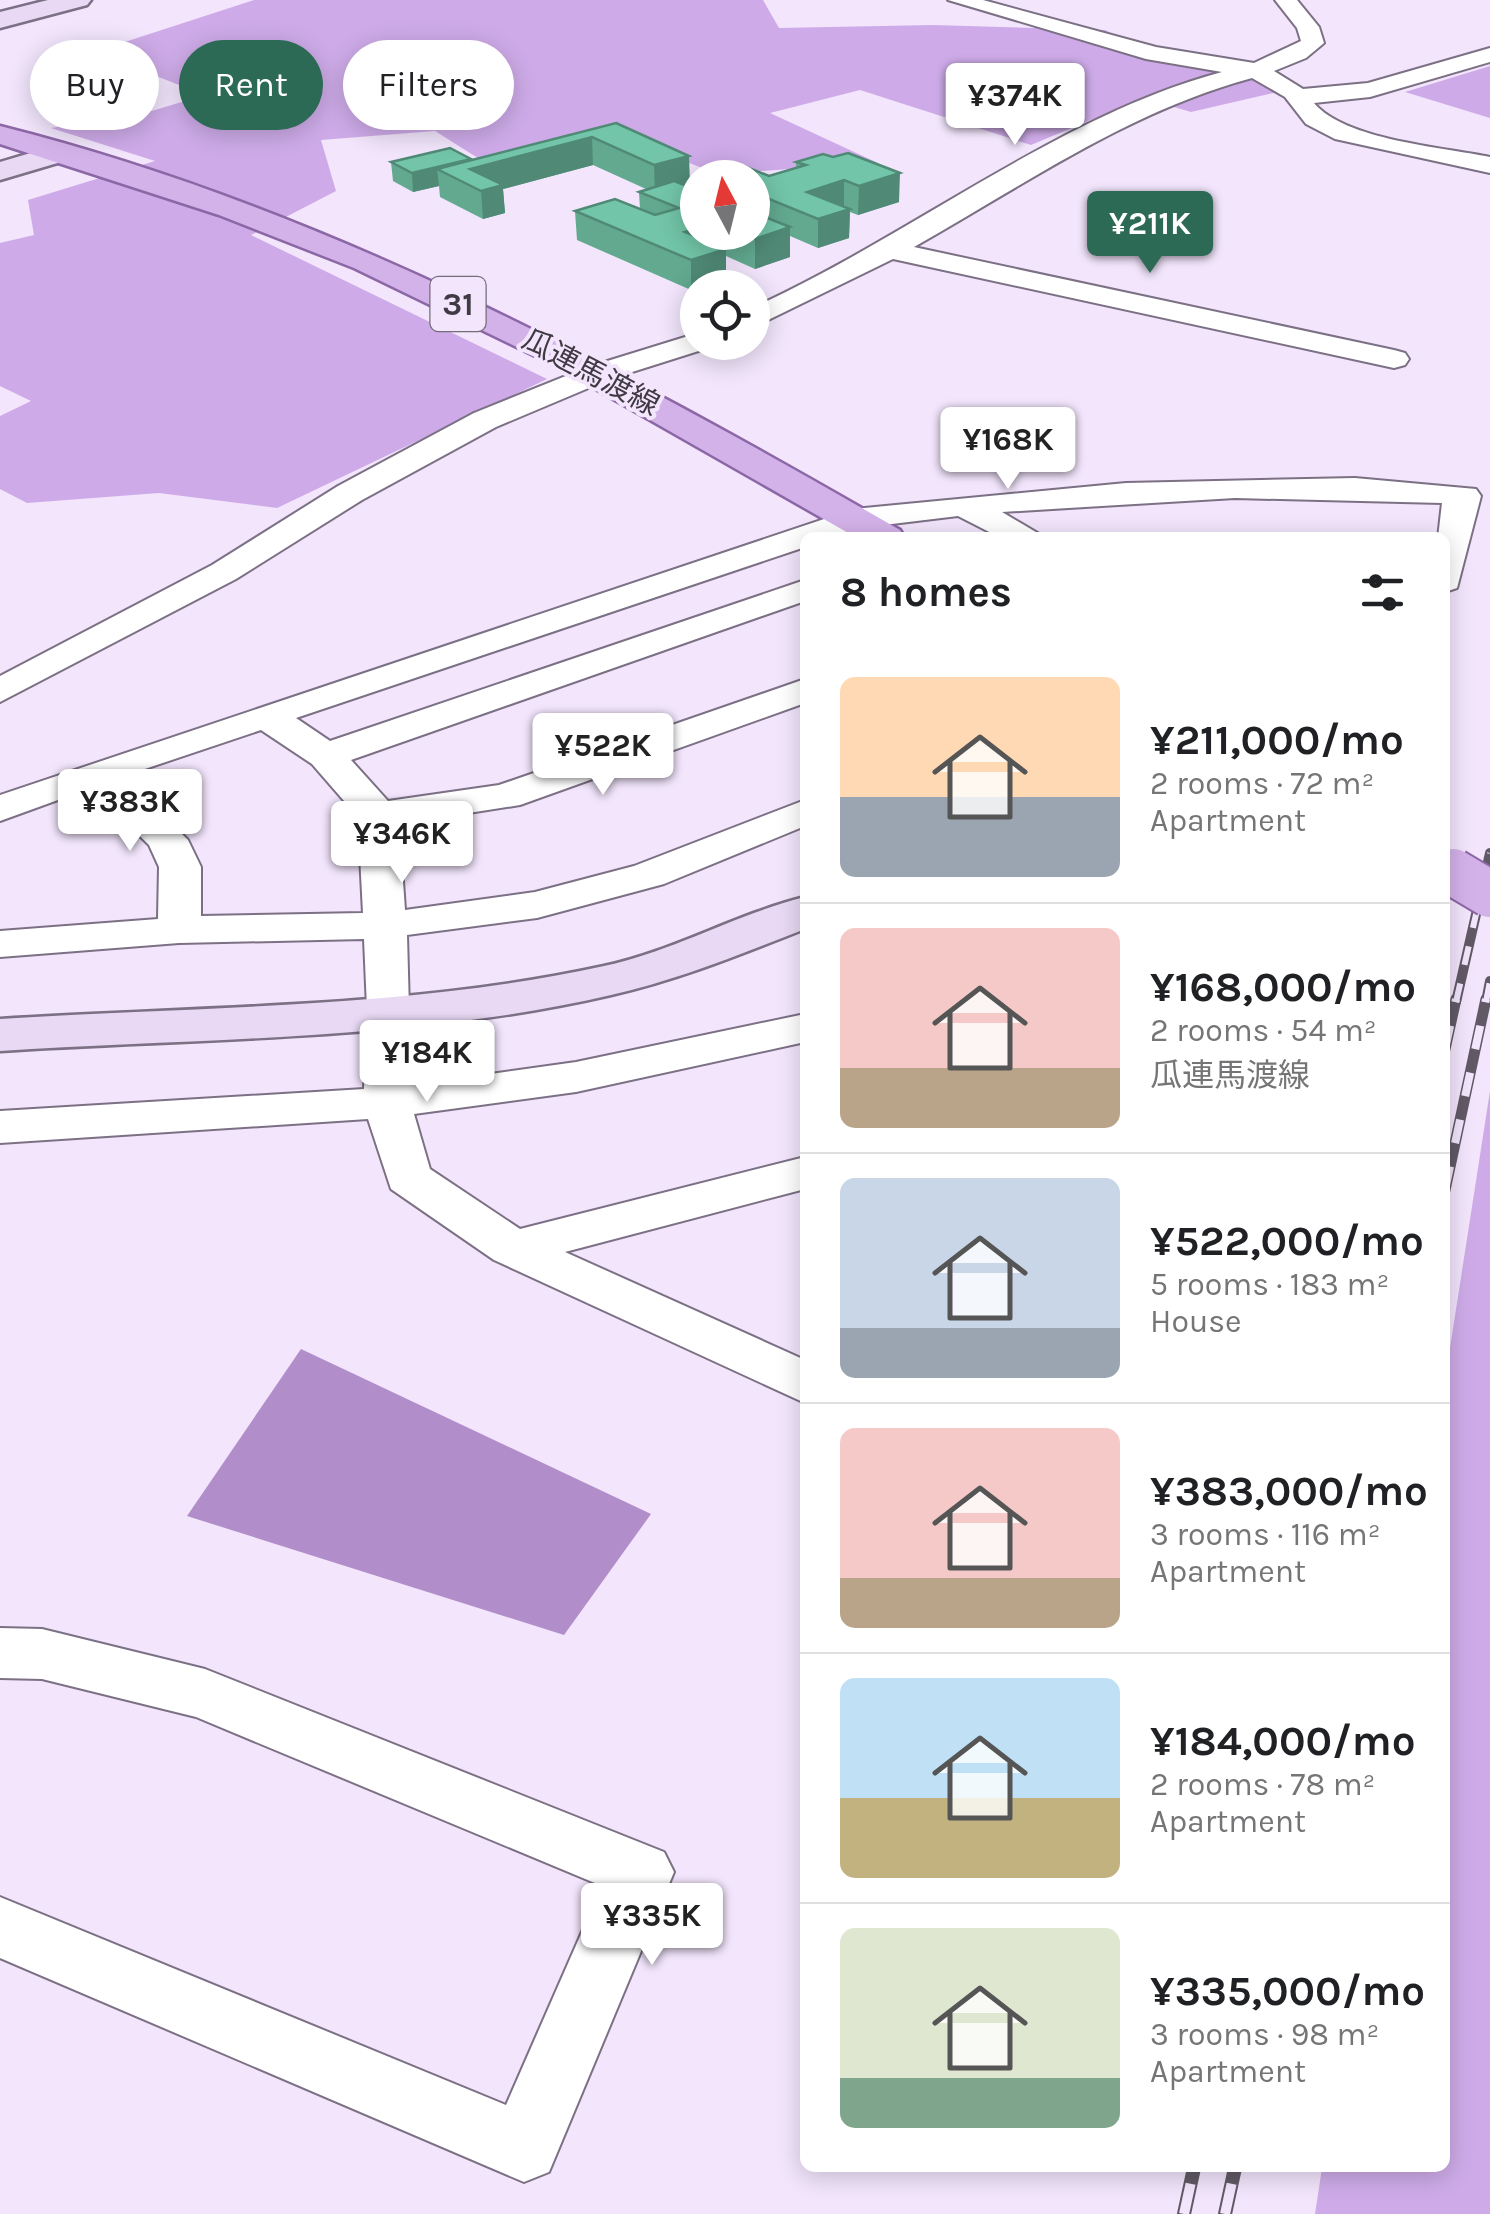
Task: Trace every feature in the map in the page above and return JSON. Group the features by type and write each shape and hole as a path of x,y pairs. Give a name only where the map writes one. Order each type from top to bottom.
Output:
{"main road":[{"name":"瓜連馬渡線","path":"0,135 189,194 360,260 600,373 876,532"}],"street":[{"path":"0,20 78,0"},
{"path":"958,0 1154,54 1255,70 1297,97 1315,119 1344,134 1490,165"},
{"path":"770,310 893,252 950,215 1179,92 1291,60 1313,43 1308,26 1293,3"},
{"path":"1297,97 1370,90 1490,55"},
{"path":"0,171 61,154"},
{"path":"893,252 1394,359"},
{"path":"0,691 224,572 350,493 485,420 600,373 680,348"},
{"path":"817,532 854,519 960,504 1221,488 1421,488 1464,496 1450,556"},
{"path":"960,504 1017,532"},
{"path":"0,808 97,772 800,538"},
{"path":"750,556 800,587"},
{"path":"326,756 800,591"},
{"path":"378,814 506,796 800,692"},
{"path":"268,717 326,756 378,814 390,1008 387,1103 408,1177 512,1248 800,1381"},
{"path":"97,772 167,840 180,867 178,930"},
{"path":"0,944 178,930 387,925 556,900 649,874 800,814"},
{"path":"0,1035 390,1008 584,986 693,955 800,914"},
{"path":"0,1128 387,1103 576,1077 800,1029"},
{"path":"512,1248 797,1181"},
{"path":"0,1653 42,1654 205,1694 642,1872 524,2147 0,1926"}],"shaded area":[{"path":"254,0 763,0 779,28 933,25 1105,30 1158,58 1224,67 1282,91 1191,112 1143,98 1031,145 860,90 770,113 878,163 770,170 770,160 681,160 624,138 481,160 435,131 321,140 336,191 251,235 547,379 277,508 159,493 27,503 0,489 0,416 31,401 0,386 0,243 34,235 28,200 155,161 57,130 159,130 159,109 179,103 179,130 323,130 323,40 179,40 179,85 159,77 159,40 131,40"},
{"path":"1490,66 1490,118 1405,92"},
{"path":"1490,1091 1490,2214 1315,2214 1321,2172 1450,2172 1450,1348"},
{"path":"301,1349 651,1514 564,1635 187,1516"}],"building":[{"path":"616,123 689,156 654,165 592,137 470,169 503,185 481,191 437,169"},
{"path":"450,148 471,159 412,173 391,162"},
{"path":"848,153 900,173 859,186 844,180 807,192 850,209 818,219 770,199 770,176 806,165 796,162 823,154 833,157"},
{"path":"674,181 680,183 680,250 723,250 691,260 575,211 615,199 655,215 679,208 639,192"},
{"path":"770,219 790,227 770,234"}],"railway":[{"path":"1456,1002 1490,853"},
{"path":"1486,1002 1490,981"},
{"path":"1450,1026 1456,999"},
{"path":"1450,1167 1486,999"},
{"path":"1184,2214 1193,2172"},
{"path":"1225,2214 1234,2172"}]}
